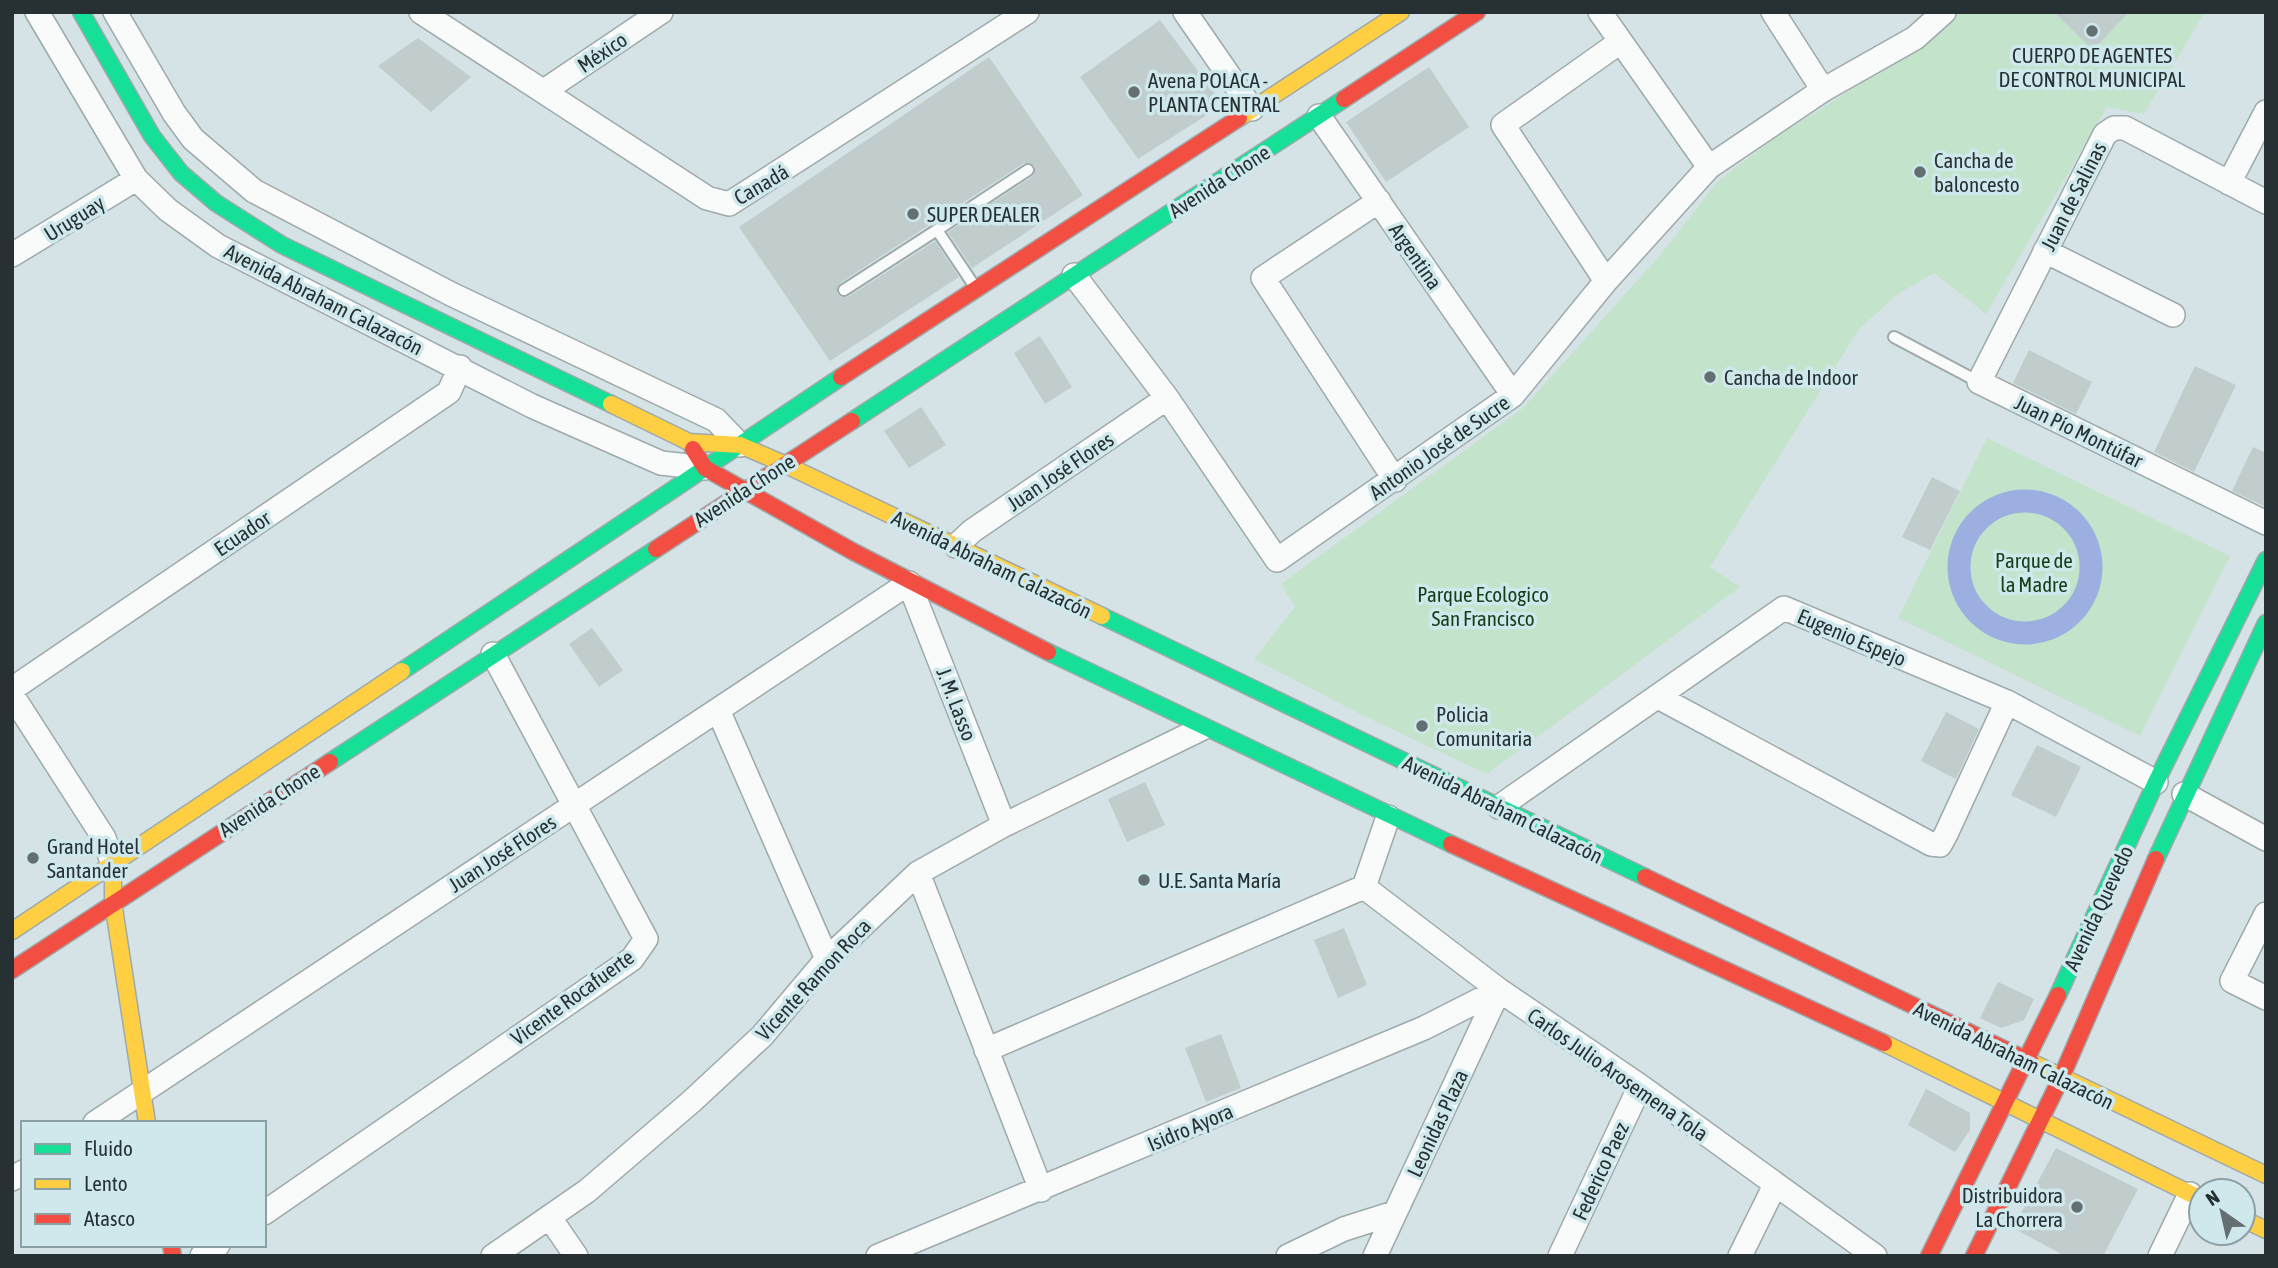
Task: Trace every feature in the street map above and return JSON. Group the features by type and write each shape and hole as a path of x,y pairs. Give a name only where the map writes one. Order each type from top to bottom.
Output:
{"main road":[{"name":"Avenida Abraham Calazacón","path":"81,12 149,130 181,173 241,220 282,245 689,442 740,445 784,464 2266,1175"},
{"name":"Avenida Chone","path":"12,931 705,468 1401,12"},
{"name":"Avenida Chone","path":"12,970 743,489 1477,12"},
{"name":"Avenida Abraham Calazacón","path":"689,442 705,468 909,583 1201,729 1917,1058 2187,1193"},
{"name":"Avenida Quevedo","path":"1929,1256 2027,1062 2156,782 2266,560"},
{"name":"Avenida Quevedo","path":"1973,1256 2062,1079 2184,794 2266,622"},
{"path":"113,865 113,902 147,1121"}],"street":[{"name":"Avenida Abraham Calazacón","path":"37,12 136,179 168,210 218,246 532,406 661,463 705,468"},
{"name":"Avenida Abraham Calazacón","path":"115,12 174,113 193,139 254,191 452,294 716,420 740,445"},
{"name":"Canadá","path":"421,12 707,198 729,204 1027,12"},
{"name":"México","path":"544,91 661,12"},
{"path":"1185,12 1252,109"},
{"path":"1600,12 1709,167"},
{"path":"1773,12 1823,90"},
{"name":"Antonio José de Sucre","path":"1074,275 1167,398 1277,560 1513,396 1606,281 1709,167 1823,90 1915,38 1944,12"},
{"path":"1606,281 1503,125 1620,42"},
{"path":"2229,183 2266,112"},
{"name":"Argentina","path":"1319,116 1513,396"},
{"name":"Juan de Salinas","path":"1979,382 2105,134 2114,128 2125,128 2266,202"},
{"name":"Uruguay","path":"12,255 136,179"},
{"path":"1379,201 1263,278 1395,480"},
{"path":"2045,251 2173,315"},
{"name":"Ecuador","path":"12,689 449,392 460,367"},
{"name":"Juan Pío Montúfar","path":"1979,382 2266,523"},
{"name":"Juan José Flores","path":"956,546 972,531 1167,398"},
{"name":"Juan José Flores","path":"98,1121 909,583"},
{"name":"J. M. Lasso","path":"909,583 1004,825"},
{"name":"Eugenio Espejo","path":"1499,807 1660,698 1784,608 2007,702 2156,782"},
{"name":"Vicente Rocafuerte","path":"266,1212 632,959 646,939 493,654"},
{"path":"12,695 104,838 113,865"},
{"path":"1660,698 1931,845 1940,845 1946,834 2007,702"},
{"path":"718,710 827,959"},
{"name":"Vicente Ramon Roca","path":"493,1256 587,1191 752,1045 827,959 918,873 1004,825 1201,729"},
{"path":"2184,794 2266,839"},
{"path":"986,1050 1364,887 1388,817"},
{"path":"918,873 1041,1190"},
{"name":"Carlos Julio Arosemena Tola","path":"1364,887 1499,990 1640,1086 1875,1256"},
{"path":"2266,914 2232,981 2266,998"},
{"name":"Isidro Ayora","path":"877,1256 1041,1190 1424,1028 1499,990"},
{"name":"Leonidas Plaza","path":"1376,1256 1499,990"},
{"name":"Federico Paez","path":"1560,1256 1640,1086"},
{"path":"1740,1256 1775,1185"},
{"path":"2160,1256 2187,1210"},
{"path":"1289,1256 1343,1229 1394,1213"},
{"path":"550,1218 576,1256"}],"lane":[{"path":"844,290 1028,170"},
{"path":"937,230 976,289"},
{"name":"Juan Pío Montúfar","path":"1894,337 1979,382"}],"green space":[{"name":"Parque Ecologico San Francisco","path":"1950,12 2205,12 2144,114 2107,107 1986,314 1934,273 1898,294 1859,329 1710,567 1740,587 1487,774 1364,716 1254,659 1295,607 1281,584 1523,408 1662,253 1718,181 1776,137 1916,49"},
{"name":"Parque de la Madre","path":"1987,438 2230,556 2140,736 1898,618"}],"building":[{"name":"CUERPO DE AGENTES DE CONTROL MUNICIPAL","path":"2054,12 2129,12 2093,50"},
{"name":"Avena POLACA - PLANTA CENTRAL","path":"1160,20 1216,95 1213,111 1138,159 1080,77"},
{"path":"418,38 471,77 431,112 378,66"},
{"name":"SUPER DEALER","path":"989,57 1083,195 972,268 948,232 1033,176 1035,166 1024,163 840,283 837,294 848,297 935,241 959,277 830,361 739,227"},
{"path":"1429,67 1469,127 1386,182 1346,122"},
{"path":"1040,336 1072,387 1045,404 1014,353"},
{"path":"2029,350 2092,382 2076,414 2013,383"},
{"path":"2195,366 2236,385 2194,472 2154,452"},
{"path":"921,407 946,445 909,468 884,431"},
{"path":"2253,447 2266,453 2266,507 2232,491"},
{"path":"1932,477 1960,491 1930,550 1902,537"},
{"path":"592,628 623,670 599,687 569,644"},
{"path":"1946,712 1979,729 1956,779 1921,761"},
{"path":"2037,745 2081,767 2056,817 2011,795"},
{"path":"1145,782 1165,825 1127,842 1108,799"},
{"path":"1344,928 1367,985 1338,998 1314,940"},
{"path":"1998,982 2034,999 2024,1020 2001,1028 1980,1018"},
{"path":"1221,1034 1241,1088 1206,1102 1185,1048"},
{"path":"1926,1089 1970,1113 1970,1130 1955,1152 1908,1125"},
{"name":"Distribuidora La Chorrera","path":"2056,1148 2138,1189 2103,1256 2065,1256 2013,1228"}],"waterway":[{"path":"2025,501 2050,506 2072,520 2086,542 2091,567 2086,592 2072,614 2050,628 2025,633 2000,628 1978,614 1964,592 1959,567 1964,542 1978,520 2000,506 2025,501"}],"traffic: fast":[{"path":"81,12 152,136 181,173 216,203 282,245 611,404"},
{"path":"852,421 1344,99"},
{"path":"402,671 841,377"},
{"path":"330,762 656,549"},
{"path":"2058,995 2156,782 2266,560"},
{"path":"1102,616 1645,877"},
{"path":"2156,859 2266,623"},
{"path":"1048,652 1451,844"}],"traffic: slow":[{"path":"1239,118 1401,12"},
{"path":"611,404 689,442 740,445 1102,616"},
{"path":"12,931 402,671"},
{"path":"113,881 113,902 147,1121"},
{"path":"1884,1043 2187,1192"},
{"path":"2031,1062 2266,1175"},
{"path":"2257,1226 2266,1230"}],"traffic: jam":[{"path":"1344,99 1477,12"},
{"path":"841,377 1239,118"},
{"path":"656,549 852,421"},
{"path":"693,449 705,468 852,551 1048,652"},
{"path":"12,970 330,762"},
{"path":"1451,844 1884,1043"},
{"path":"1974,1256 2061,1078 2156,859"},
{"path":"1645,877 2031,1062"},
{"path":"1929,1256 2058,995"},
{"path":"171,1247 173,1256"}],"place":[{"name":"CUERPO DE AGENTES DE CONTROL MUNICIPAL","path":"2092,31"},
{"name":"Avena POLACA - PLANTA CENTRAL","path":"1134,92"},
{"name":"Cancha de baloncesto","path":"1920,172"},
{"name":"SUPER DEALER","path":"913,214"},
{"name":"Cancha de Indoor","path":"1710,377"},
{"name":"Policia Comunitaria","path":"1422,726"},
{"name":"Grand Hotel Santander","path":"33,858"},
{"name":"U.E. Santa María","path":"1144,880"},
{"name":"Distribuidora La Chorrera","path":"2077,1207"}]}
